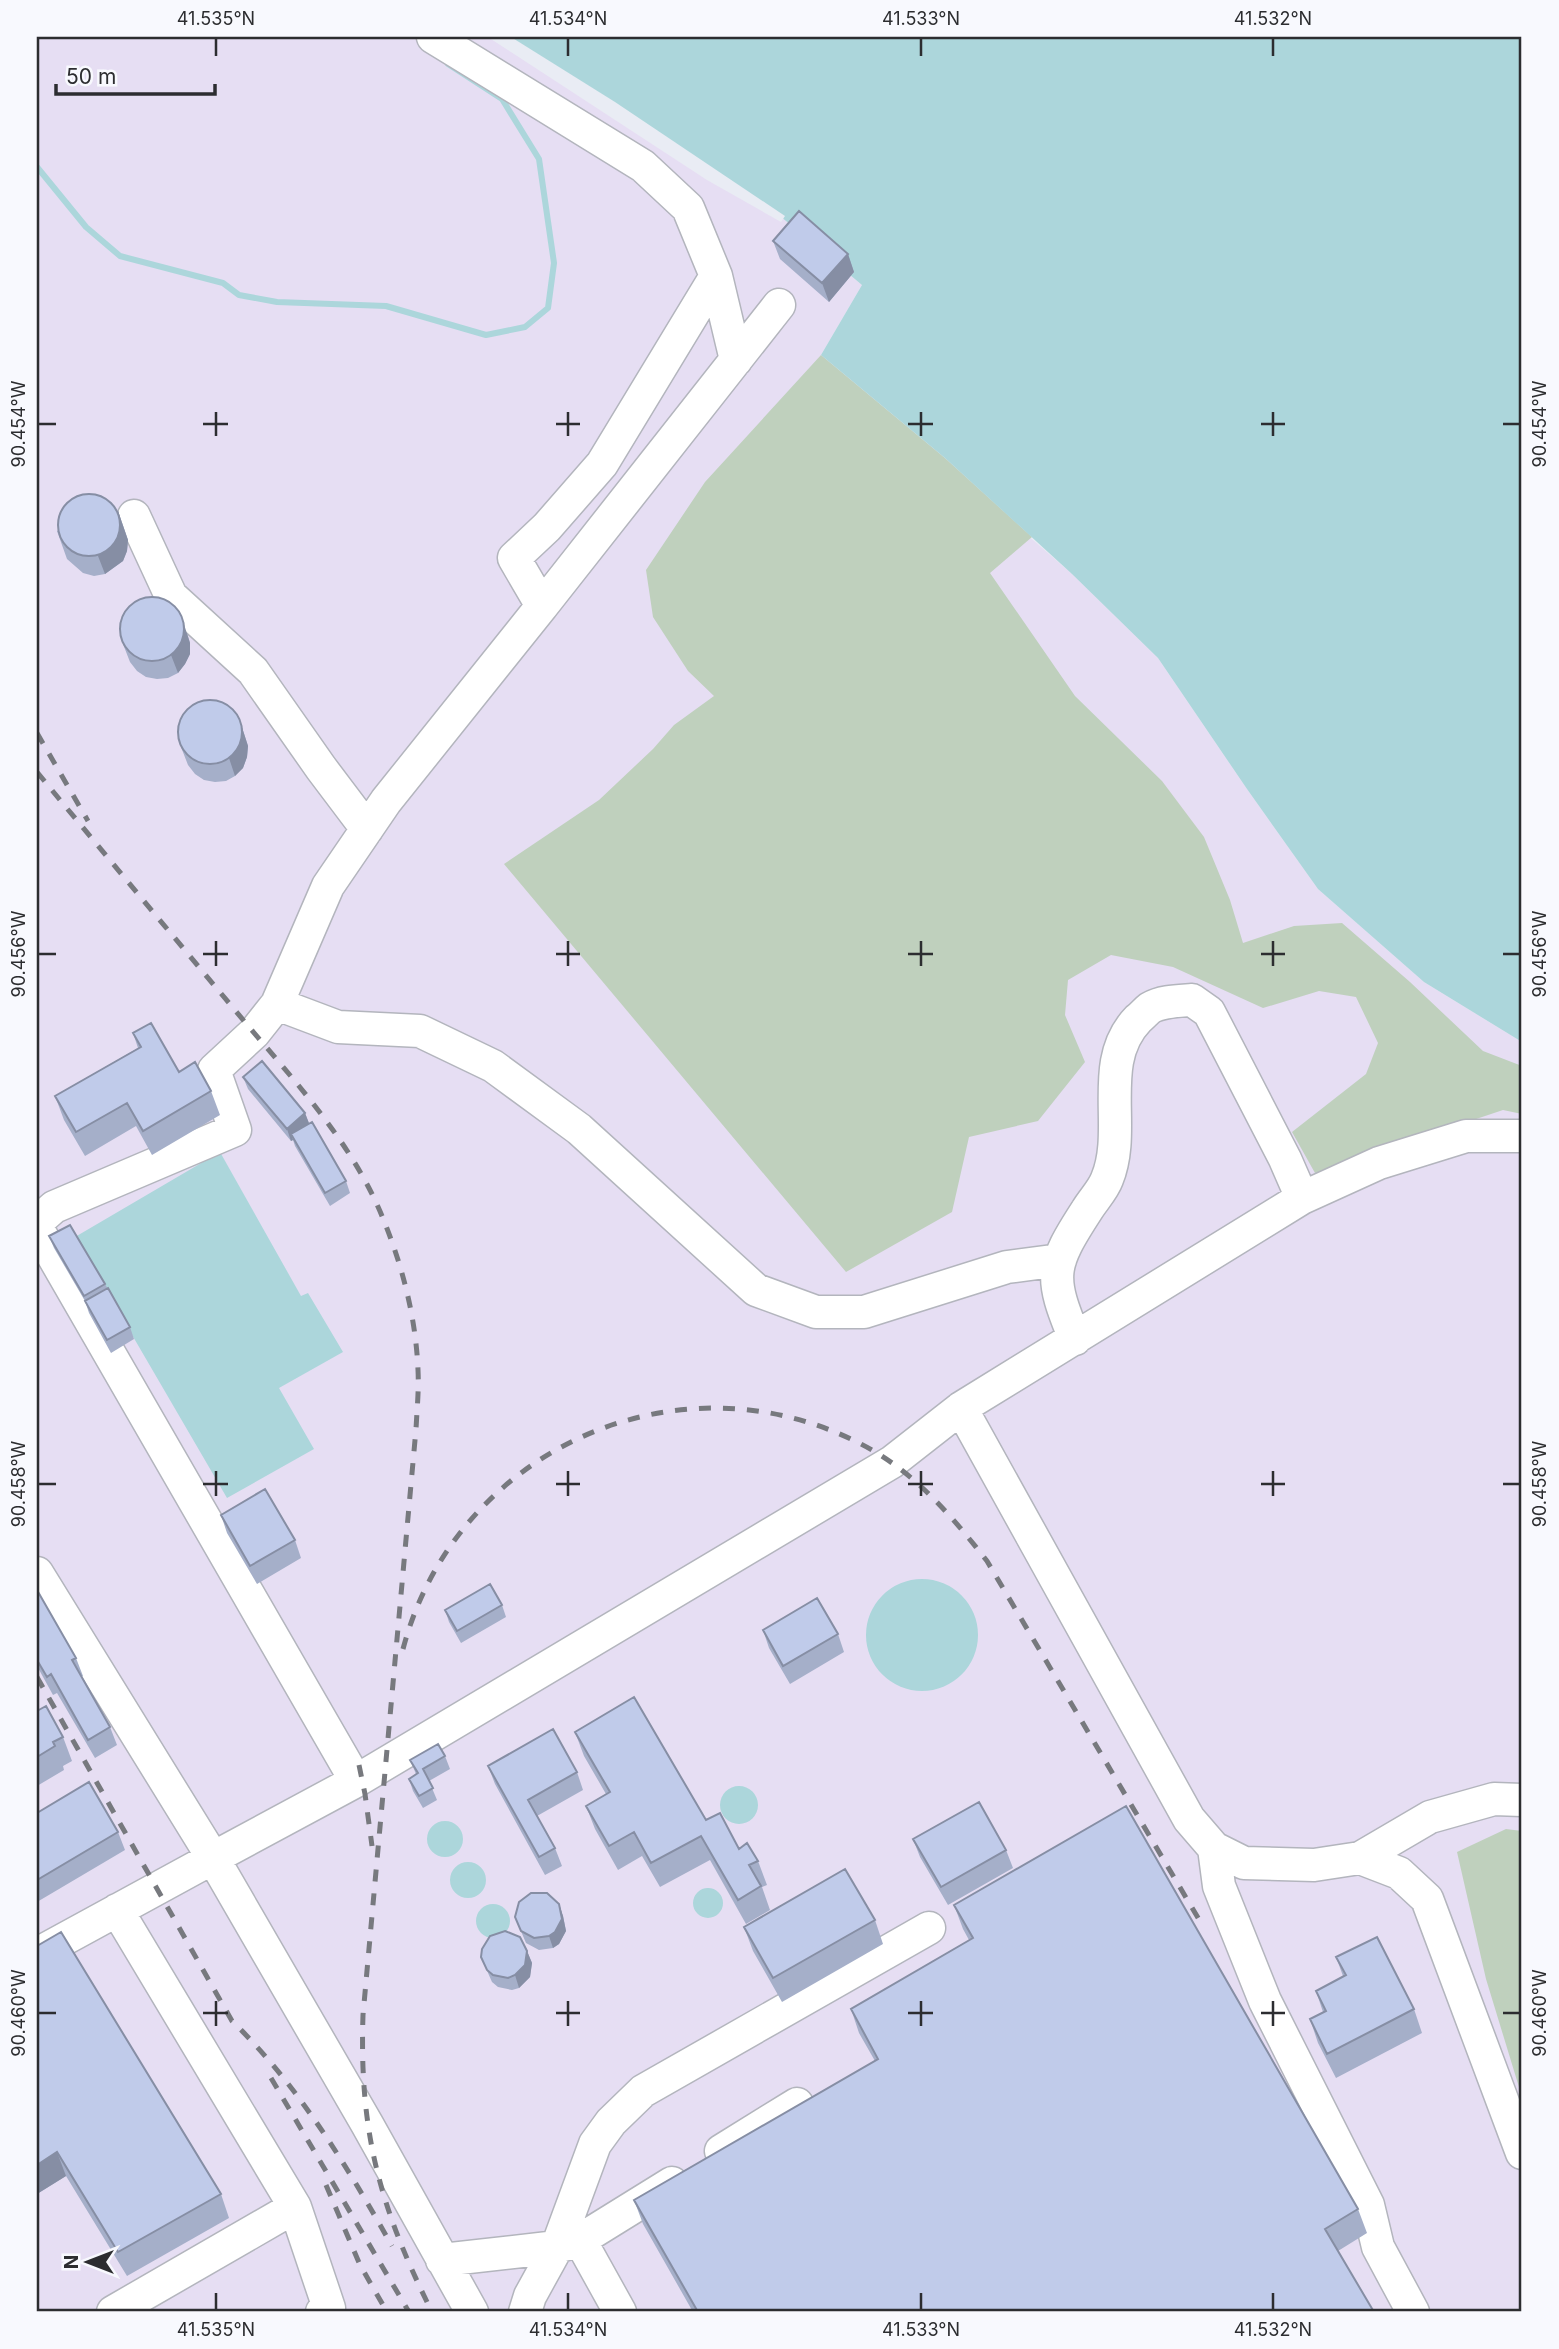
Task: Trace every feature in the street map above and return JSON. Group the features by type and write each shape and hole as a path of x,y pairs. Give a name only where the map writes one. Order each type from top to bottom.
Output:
{"lane":[{"path":"433,37 643,166 688,208 716,276 736,360"},
{"path":"542,606 514,558 547,527 602,464 716,276"},
{"path":"37,1222 54,1208 235,1130 214,1070 254,1033 277,1004 328,886 386,802 779,305"},
{"path":"134,516 171,596 253,671 367,829"},
{"path":"1075,1339 1060,1303 1055,1275 1066,1243 1108,1179 1114,1145 1118,1056 1127,1031 1149,1009 1168,1002 1192,1000 1209,1012 1285,1159 1302,1198"},
{"path":"277,1004 338,1027 420,1031 493,1066 579,1129 757,1290 816,1312 864,1312 1007,1267 1060,1260"},
{"path":"37,1953 356,1781 892,1462 961,1408 1302,1198 1379,1163 1466,1136 1522,1136"},
{"path":"37,1228 356,1781"},
{"path":"961,1408 1189,1819 1214,1848 1244,1863 1314,1865 1360,1858 1430,1817 1494,1799 1522,1800"},
{"path":"37,1573 212,1858 367,2124 472,2312"},
{"path":"1214,1848 1219,1886 1265,2001 1368,2205 1378,2247 1413,2312"},
{"path":"1360,1858 1399,1873 1427,1899 1522,2153"},
{"path":"117,1910 295,2207 329,2308 322,2312"},
{"path":"525,2312 530,2297 569,2244 595,2144 611,2122 643,2091 929,1928"},
{"path":"442,2260 569,2244 797,2104"},
{"path":"113,2312 295,2207"},
{"path":"569,2244 620,2312"}],"shaded area":[{"path":"37,37 488,37 708,177 780,216 862,285 821,355 1072,574 1158,658 1318,889 1424,982 1522,1042 1522,2312 37,2312"}],"green space":[{"path":"821,355 945,458 1032,537 990,573 1075,696 1162,781 1204,837 1230,900 1243,943 1294,926 1342,923 1483,1051 1522,1066 1522,1114 1503,1110 1315,1173 1292,1132 1366,1074 1378,1043 1356,997 1319,991 1263,1008 1173,967 1111,955 1068,980 1065,1015 1085,1062 1038,1121 969,1137 952,1212 846,1272 504,864 599,800 653,749 674,725 714,696 688,671 653,617 646,570 705,482"},
{"path":"1506,1829 1522,1831 1522,2097 1486,1979 1457,1852"}],"water":[{"path":"492,37 1522,37 1522,1042 1424,982 1318,889 1158,658 1072,574 945,458 821,355 862,285 780,216"},
{"path":"220,1152 301,1296 308,1293 343,1352 279,1388 314,1449 227,1498 75,1237"},
{"path":"922,1579 944,1583 962,1595 974,1613 978,1635 974,1657 962,1675 944,1687 922,1691 900,1687 882,1675 870,1657 866,1635 870,1613 882,1595 900,1583"},
{"path":"739,1786 753,1791 758,1805 753,1819 739,1824 725,1819 720,1805 725,1791"},
{"path":"445,1821 457,1827 463,1839 457,1851 445,1857 433,1851 427,1839 433,1827"},
{"path":"468,1862 480,1868 486,1880 480,1892 468,1898 456,1892 450,1880 456,1868"},
{"path":"708,1888 719,1892 723,1903 719,1914 708,1918 697,1914 693,1903 697,1892"},
{"path":"493,1904 505,1909 510,1921 505,1933 493,1938 481,1933 476,1921 481,1909"}],"pier":[{"path":"488,37 511,37 615,102 785,216 781,222 707,180"}],"building":[{"path":"799,211 848,254 822,283 773,241"},
{"path":"83,494 95,494 111,503 118,513 118,537 111,547 95,556 83,556 72,551 63,542 58,531 58,519 63,508 72,499"},
{"path":"152,597 170,603 178,611 184,629 178,647 170,655 152,661 134,655 126,647 120,629 126,611 134,603"},
{"path":"210,700 228,706 236,714 242,732 236,750 228,758 210,764 192,758 184,750 178,732 184,714 192,706"},
{"path":"151,1023 179,1072 195,1062 211,1091 143,1131 127,1103 76,1132 55,1096 141,1047 133,1033"},
{"path":"262,1061 305,1113 287,1129 243,1077"},
{"path":"312,1122 346,1181 325,1193 291,1134"},
{"path":"70,1225 105,1284 84,1296 49,1236"},
{"path":"108,1288 130,1327 107,1340 85,1301"},
{"path":"265,1489 295,1540 250,1566 221,1515"},
{"path":"490,1584 502,1605 457,1631 445,1610"},
{"path":"37,1590 76,1658 72,1660 110,1727 88,1740 51,1674 47,1677 37,1660"},
{"path":"817,1598 838,1634 783,1666 763,1630"},
{"path":"634,1697 706,1820 720,1813 739,1849 747,1843 758,1861 749,1865 761,1886 738,1900 701,1836 651,1863 634,1832 609,1846 586,1806 610,1792 575,1732"},
{"path":"46,1706 63,1737 53,1742 55,1746 37,1757 37,1711"},
{"path":"553,1729 577,1772 528,1800 555,1848 539,1857 488,1766"},
{"path":"438,1744 445,1756 423,1769 433,1788 419,1796 409,1779 418,1773 410,1760"},
{"path":"89,1782 118,1832 37,1880 37,1813"},
{"path":"979,1802 1006,1850 941,1887 913,1839"},
{"path":"1126,1806 1358,2209 1325,2229 1374,2312 698,2312 634,2200 878,2059 851,2009 973,1938 954,1905"},
{"path":"845,1869 875,1920 773,1978 744,1927"},
{"path":"531,1893 547,1893 559,1904 562,1919 555,1932 549,1936 534,1938 521,1931 515,1917 519,1902"},
{"path":"505,1931 520,1937 527,1951 525,1965 508,1978 493,1975 487,1970 481,1957 482,1949 490,1936"},
{"path":"61,1932 221,2194 118,2252 57,2152 37,2165 37,1946"},
{"path":"1377,1937 1414,2009 1327,2054 1310,2019 1326,2011 1316,1991 1346,1975 1336,1957"}],"waterway":[{"path":"37,167 86,227 120,256 223,283 239,295 277,302 386,306 486,335 525,327 548,308 554,263 539,159 502,99 448,64"}],"railway":[{"path":"37,733 88,821"},
{"path":"37,772 296,1082 335,1133 369,1187 396,1253 407,1292 417,1350 416,1429 363,2015 363,2057 369,2133 376,2168 399,2238 432,2312"},
{"path":"403,1649 430,1579 470,1520 522,1472 582,1437 648,1415 718,1408 789,1417 859,1443 897,1466 930,1495 987,1561 1204,1928"},
{"path":"37,1677 232,2021 279,2072 320,2127 392,2246"},
{"path":"359,1765 372,1846"},
{"path":"271,2078 409,2312"},
{"path":"326,2185 360,2265 387,2312"}]}
